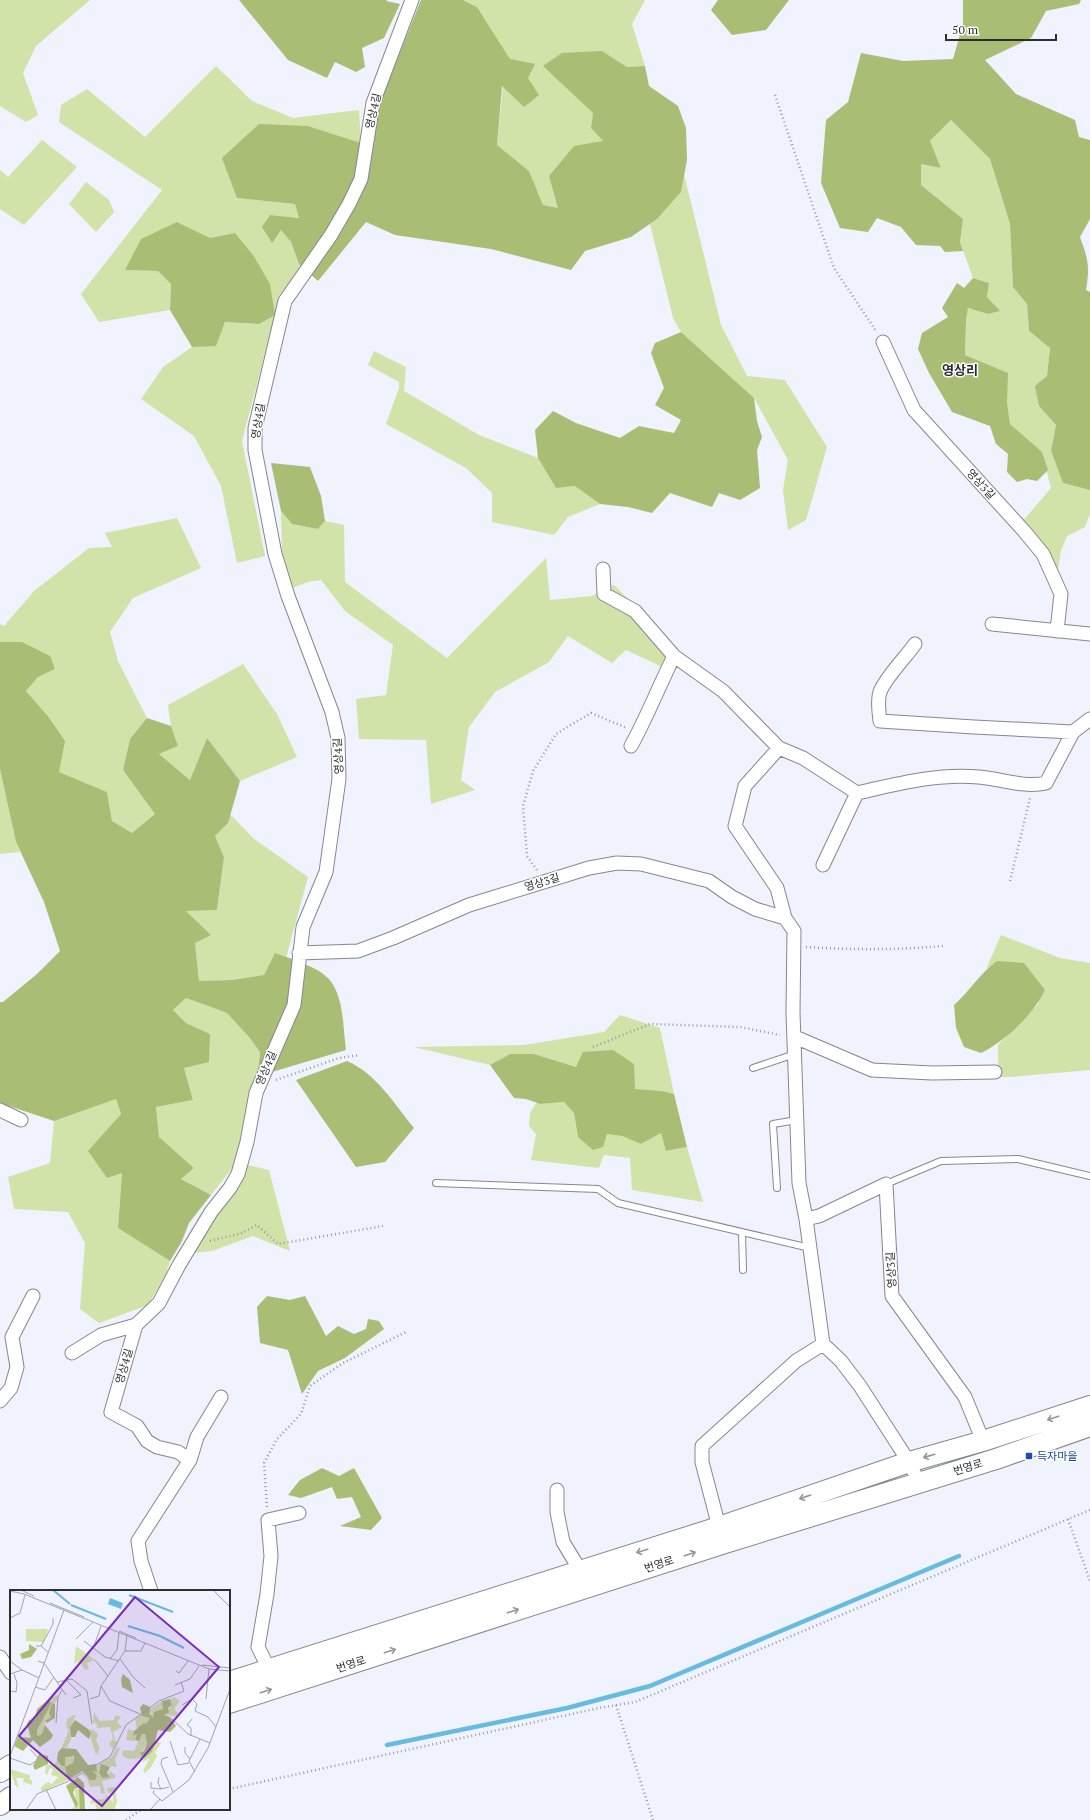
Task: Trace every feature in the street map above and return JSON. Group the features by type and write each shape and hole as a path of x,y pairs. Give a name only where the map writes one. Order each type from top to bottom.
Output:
{"main road":[{"name":"번영로","path":"230,1682 719,1527 909,1462 984,1441 1090,1406"},
{"name":"번영로","path":"230,1703 725,1543 996,1459 1090,1426"},
{"path":"0,1772 10,1766"},
{"path":"0,1805 10,1798"}],"street":[{"name":"영상4길","path":"190,1460 178,1452 157,1447 147,1441 137,1426 112,1412 136,1325 159,1304 190,1246 211,1212 230,1188 238,1174 247,1142 256,1093 294,1005 303,927 326,872 339,779 338,738 332,712 288,596 275,554 255,450 255,428 285,301 331,235 349,204 361,179 373,103 412,0"},
{"name":"영상3길","path":"883,342 914,410 1043,554 1061,594 1057,631"},
{"path":"603,569 604,594 635,611 674,656 723,691 780,748 803,758 857,793 928,778 979,776 1033,786 1046,783 1073,732 1090,719"},
{"path":"992,624 1090,634"},
{"path":"915,644 891,674 880,692 878,710 880,721 1073,732"},
{"path":"631,746 674,656"},
{"path":"780,748 745,786 735,826 777,888 784,918 794,931 793,1013 799,1183 806,1219 823,1344 846,1368 909,1462 918,1483"},
{"path":"823,865 857,793"},
{"name":"영상3길","path":"299,954 358,951 393,938 470,905 589,868 617,863 641,864 709,881 732,897 755,909 784,918"},
{"path":"794,1037 872,1070 932,1073 995,1072"},
{"path":"0,1110 21,1120"},
{"name":"영상3길","path":"886,1184 892,1296 965,1398 984,1441"},
{"path":"806,1219 819,1216 886,1184"},
{"path":"0,1401 11,1388 17,1368 12,1337 33,1296"},
{"path":"72,1353 101,1335 136,1325"},
{"path":"719,1527 702,1462 702,1446 796,1361 823,1344"},
{"path":"151,1590 141,1561 138,1541 190,1460 197,1437 221,1397"},
{"path":"557,1490 556,1512 562,1542 580,1570"},
{"path":"269,1669 258,1646 268,1594 271,1556 268,1520 299,1513"},
{"path":"0,1657 10,1671"}],"lane":[{"path":"753,1068 795,1054"},
{"path":"777,1188 773,1124 797,1120"},
{"path":"886,1184 941,1161 1018,1160 1090,1176"},
{"path":"436,1183 598,1189 618,1203 810,1248"},
{"path":"742,1232 743,1270"}],"path":[{"path":"775,95 834,268 883,342"},
{"path":"546,881 527,856 523,806 533,771 540,759 556,734 591,713 619,724 638,734"},
{"path":"1010,881 1033,786"},
{"path":"794,946 839,949 884,949 942,946"},
{"path":"593,1047 650,1024 740,1027 794,1037"},
{"path":"259,1086 339,1058 360,1055"},
{"path":"190,1246 242,1233 257,1225 278,1244 383,1226"},
{"path":"268,1520 264,1463 277,1439 301,1414 310,1386 343,1363 406,1332"},
{"path":"230,1789 634,1702 1090,1510"},
{"path":"1068,1518 1090,1581"},
{"path":"616,1705 653,1820"},
{"path":"126,1820 140,1810"},
{"path":"133,1815 134,1820"}],"green space":[{"path":"0,0 90,0 36,46 23,73 38,115 26,122 0,106"},
{"path":"239,0 387,0 386,1 400,4 384,38 362,48 365,67 356,72 335,62 327,78 288,60"},
{"path":"421,0 463,0 477,7 510,59 535,64 528,78 539,95 524,107 502,86 497,145 529,171 543,205 558,208 549,176 574,146 603,141 591,128 593,113 543,66 562,53 602,51 627,67 645,66 649,86 678,106 686,128 687,160 681,192 657,219 631,237 585,251 571,270 491,249 395,235 366,222 318,281 299,264 291,242 281,230 272,243 262,227 270,215 299,218 295,204 237,198 222,158 259,124 308,126 373,147 380,102"},
{"path":"463,0 645,0 632,24 645,66 627,67 602,51 591,128 603,141 558,208 543,205 529,171 497,145 503,85 524,107 510,59 477,7"},
{"path":"718,0 789,0 766,30 732,35 711,10"},
{"path":"963,0 1081,0 1079,4 1046,11 1031,38 985,60 1016,94 1075,120 1079,137 1090,140 1090,219 1080,237 1088,263 1086,290 1090,292 1090,490 1063,483 1051,451 1056,425 1039,406 1035,386 1047,376 1050,348 1029,331 1027,304 1013,287 1010,224 990,159 951,120 930,141 941,168 921,164 921,185 963,219 960,242 963,251 945,252 940,246 916,245 901,227 877,218 868,232 840,228 821,183 826,120 848,102 861,53 903,61 953,59 963,24"},
{"path":"216,66 252,101 293,118 359,110 361,144 308,126 237,198 295,204 299,218 270,215 291,242 299,264 303,268 281,299 275,315 242,441 265,556 237,563 221,486 194,436 141,399 163,367 192,347 216,345 225,322 259,324 253,255 235,233 210,238 177,222 126,270 158,271 171,284 170,310 99,322 81,294 162,190 59,122 61,105 87,89 145,137"},
{"path":"951,120 990,159 1010,224 1013,287 1027,304 1029,331 1050,348 1047,376 1039,406 1056,425 1051,451 1063,483 1090,490 1090,514 1085,527 1067,536 1061,551 1058,569 1035,535 1022,522 1051,488 1042,453 1010,424 1007,402 1007,373 965,355 968,308 988,314 999,311 987,297 989,283 973,278 960,242 963,219 921,185 921,164 941,168 930,141"},
{"path":"42,140 77,167 24,225 0,209 0,170 8,177"},
{"path":"684,174 721,325 747,376 785,380 827,447 806,520 788,530 783,490 788,460 754,398 681,332 673,318 650,224 657,219 681,192"},
{"path":"86,182 109,200 114,212 96,232 69,204"},
{"path":"177,222 210,238 235,233 253,255 270,284 275,315 259,324 225,322 216,346 192,347 170,310 171,284 158,271 125,270 141,239"},
{"path":"973,278 989,283 987,297 1000,311 988,314 968,308 965,355 1008,373 1007,402 1010,424 1042,452 1048,470 1037,481 1027,479 1017,482 1007,472 1008,454 996,444 990,426 952,412 929,373 918,349 922,333 948,317 942,308 957,283 964,288"},
{"path":"681,332 754,398 757,421 762,437 757,450 760,488 740,500 719,493 712,507 670,493 652,513 628,507 600,504 575,486 556,488 538,458 535,430 553,411 576,423 620,438 639,426 674,433 681,420 655,405 664,388 651,353 655,343"},
{"path":"374,351 406,367 404,391 479,435 538,458 556,488 575,486 600,504 568,517 554,535 492,522 492,493 466,468 386,424 399,388 399,382 368,365"},
{"path":"271,463 310,467 321,496 325,521 318,529 292,524 281,511"},
{"path":"281,511 292,524 318,529 325,521 344,525 345,582 447,658 546,558 550,600 592,596 614,585 678,649 673,672 626,650 612,663 568,636 549,662 495,692 469,727 461,780 475,790 431,804 426,740 359,739 356,699 386,695 393,645 345,611 321,580 308,582 292,588 282,556"},
{"path":"177,518 201,568 133,598 110,632 118,661 147,718 130,739 123,770 156,814 132,833 112,821 107,792 59,772 47,715 26,691 38,677 55,669 22,642 0,642 0,624 4,626 34,591 89,548 112,547 105,533"},
{"path":"0,642 22,642 50,656 55,669 38,677 26,691 47,715 65,741 59,772 107,792 112,821 132,833 155,814 123,770 130,739 147,718 171,726 178,746 159,754 190,780 207,738 240,781 228,823 215,836 224,857 217,910 186,911 211,935 195,943 199,981 232,980 264,975 275,953 314,968 322,973 332,983 339,998 346,1050 272,1072 258,1071 260,1052 249,1037 227,1013 186,998 173,1010 186,1023 210,1034 209,1062 184,1068 193,1100 156,1107 159,1137 194,1168 181,1179 211,1195 189,1223 182,1241 170,1261 118,1228 122,1173 107,1178 88,1151 121,1114 116,1099 54,1121 0,1103 0,1002 3,1002 37,974 60,951 44,902 16,842 0,769"},
{"path":"243,664 277,714 297,757 240,781 207,738 190,780 159,754 178,746 171,726 168,705"},
{"path":"0,769 16,842 20,852 0,854"},
{"path":"230,814 253,838 308,877 286,958 275,954 264,975 232,980 199,981 195,943 211,935 186,911 217,910 224,857 215,836 228,823"},
{"path":"1001,935 1060,958 1090,963 1090,1070 998,1077 998,1045 1039,1003 998,961 986,969"},
{"path":"997,961 1024,963 1045,990 1034,1008 1018,1026 1000,1041 981,1053 964,1047 956,1028 954,1005 985,971"},
{"path":"186,998 227,1013 249,1037 260,1052 258,1071 246,1124 233,1167 211,1195 181,1179 194,1168 159,1137 156,1107 193,1100 184,1068 210,1034 186,1023 173,1010"},
{"path":"620,1015 660,1028 674,1094 662,1091 634,1089 634,1064 576,1067 534,1054 510,1054 490,1065 414,1047 524,1045 604,1032"},
{"path":"613,1050 634,1064 635,1089 662,1091 674,1094 687,1147 666,1151 661,1133 641,1144 622,1136 607,1134 603,1147 593,1150 578,1137 574,1113 564,1102 540,1104 526,1099 514,1098 490,1065 510,1054 534,1054 576,1067 583,1052"},
{"path":"347,1061 357,1066 376,1081 414,1128 385,1162 356,1167 296,1080"},
{"path":"116,1099 121,1114 89,1151 122,1173 118,1228 170,1261 166,1274 148,1305 99,1323 80,1309 85,1243 68,1212 14,1209 8,1177 50,1163 54,1121"},
{"path":"564,1102 574,1113 578,1137 607,1134 622,1136 641,1144 661,1133 667,1151 687,1147 703,1202 632,1190 630,1158 604,1155 599,1168 531,1160 536,1134 529,1126 530,1113 536,1103"},
{"path":"248,1165 269,1170 290,1251 253,1236 212,1251 193,1253"},
{"path":"267,1296 290,1300 305,1296 326,1336 338,1326 354,1334 366,1329 368,1319 379,1321 384,1329 345,1358 318,1371 302,1394 288,1350 260,1343 257,1307"},
{"path":"322,1468 339,1476 354,1468 382,1518 371,1530 340,1526 361,1517 352,1497 337,1499 332,1487 301,1498 288,1495 300,1480"}],"waterway":[{"path":"387,1745 567,1708 650,1686 959,1556"}],"place":[{"name":"득자마을","path":"1029,1456"}],"district":[{"name":"영상리","path":"960,370"}]}
